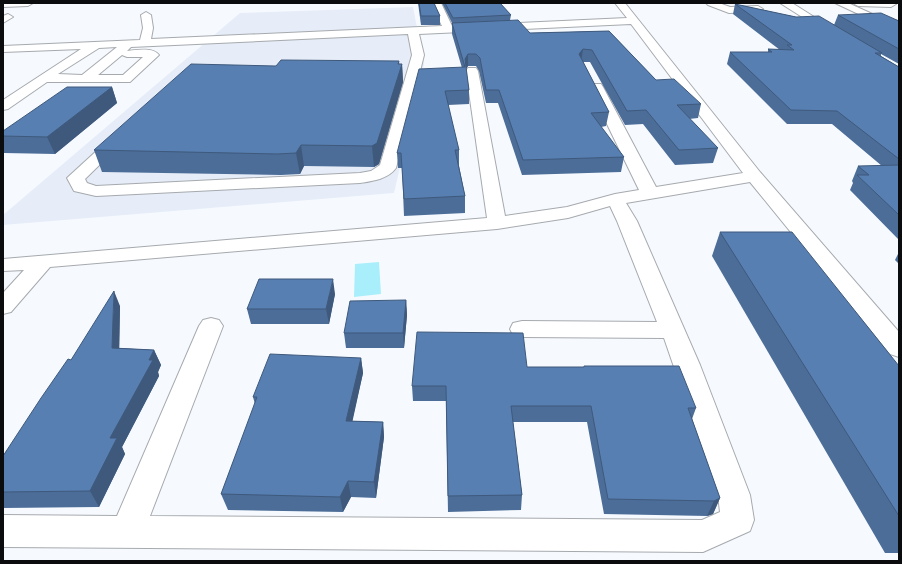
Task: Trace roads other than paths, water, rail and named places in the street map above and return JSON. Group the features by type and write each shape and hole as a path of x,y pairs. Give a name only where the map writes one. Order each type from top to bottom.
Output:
{"main road":[{"path":"3,4 28,3"},
{"path":"436,3 449,30"},
{"path":"620,3 754,176 899,348"},
{"path":"711,3 729,10 758,9"},
{"path":"785,3 845,39"},
{"path":"840,3 899,30"},
{"path":"858,3 891,4"},
{"path":"145,42 148,28 146,15"},
{"path":"433,39 469,33 562,29 634,21"},
{"path":"562,29 617,31"},
{"path":"3,54 9,49 145,42 449,30 469,33"},
{"path":"133,125 76,178 80,187 96,191 360,178 376,175 388,168 418,55 413,32"},
{"path":"86,78 118,54 128,43"},
{"path":"3,106 80,54 98,45"},
{"path":"45,78 126,79 153,55 80,54"},
{"path":"472,71 497,223"},
{"path":"588,73 650,193"},
{"path":"3,265 497,223 568,212 615,199 754,176"},
{"path":"3,531 703,536 738,520 734,495 687,365 627,221 615,199"},
{"path":"3,307 43,262"},
{"path":"127,533 211,326"},
{"path":"522,329 672,330"}],"water":[{"path":"379,262 381,294 354,297 355,264"}]}
